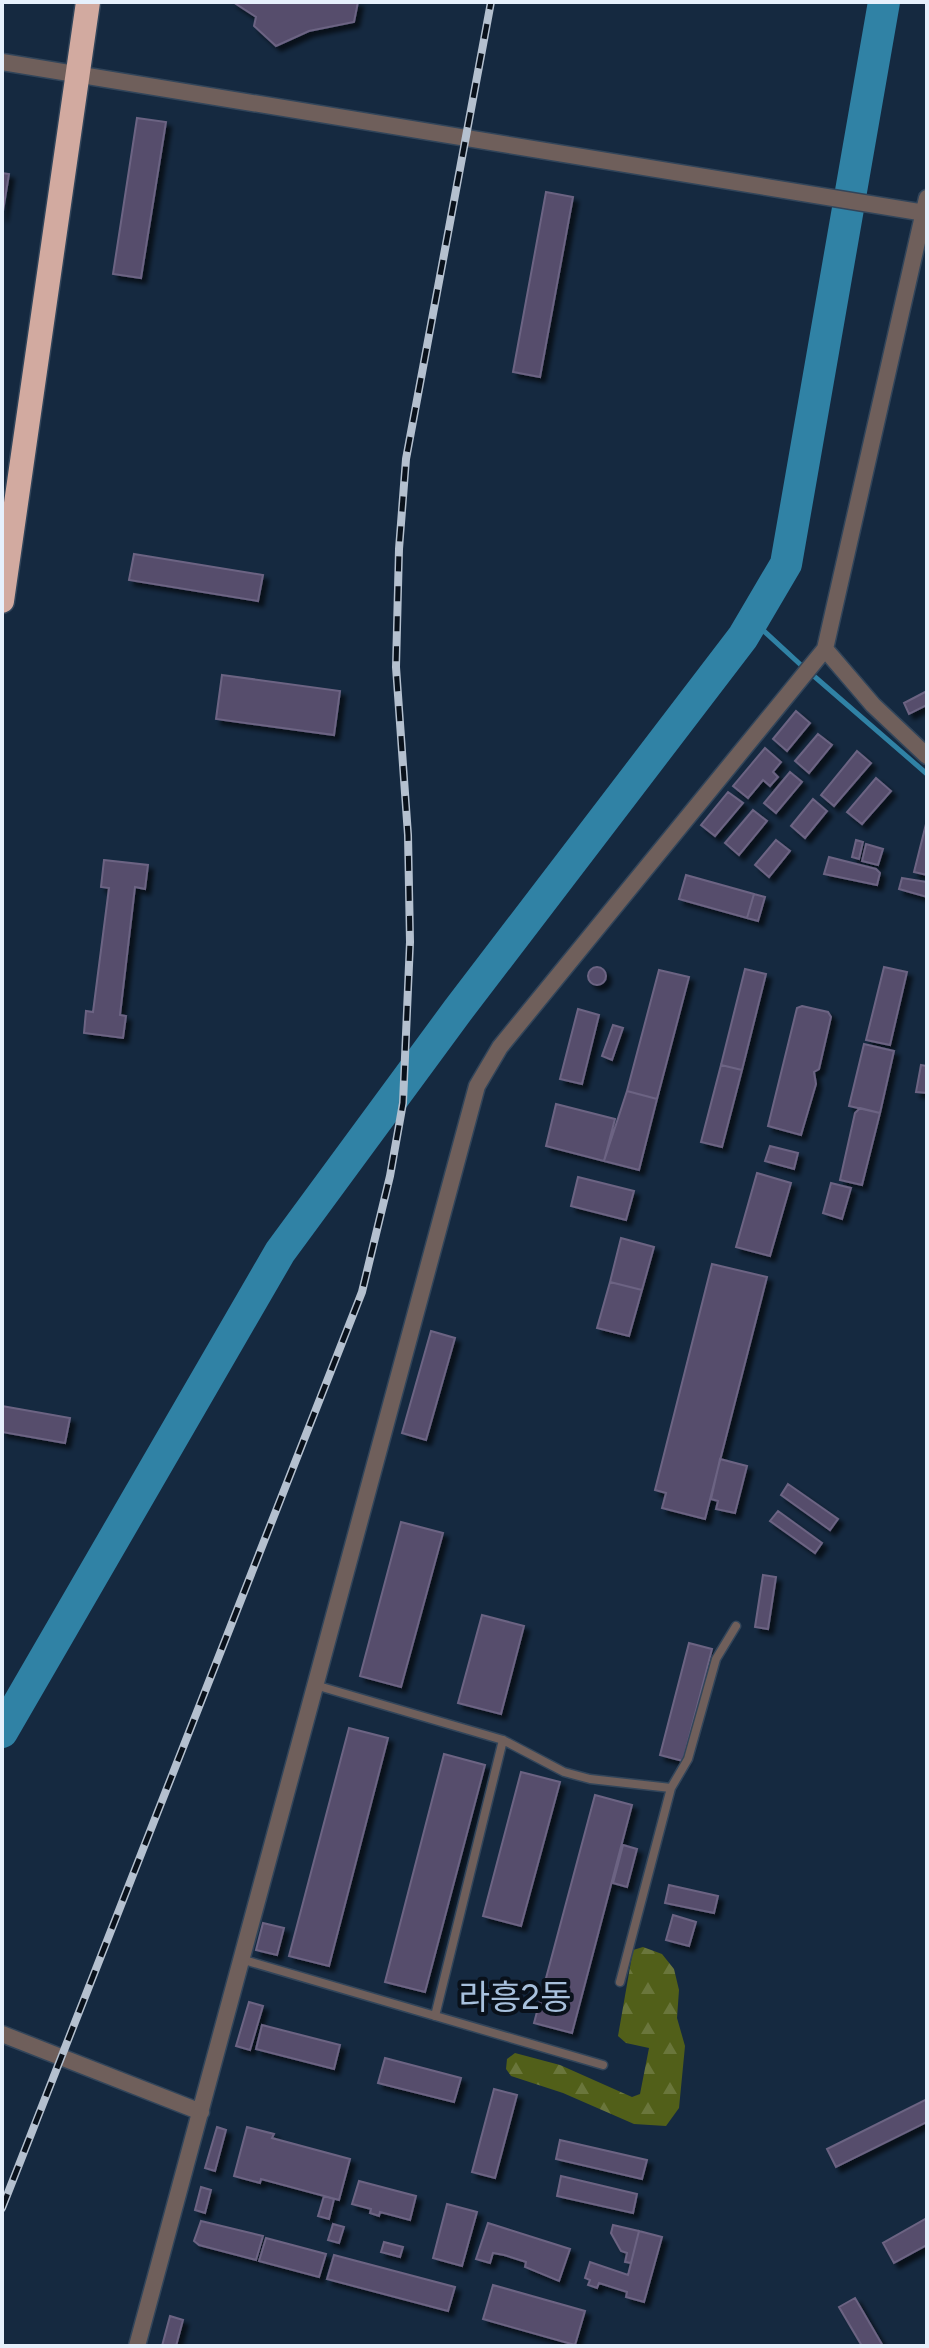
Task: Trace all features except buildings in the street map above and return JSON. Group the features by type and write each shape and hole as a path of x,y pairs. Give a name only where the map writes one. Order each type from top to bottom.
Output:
{"highway":[{"path":"2,601 88,2"}],"street":[{"path":"2,62 903,209 926,205 825,649 485,1068 474,1097 314,1684 244,1960 137,2346"},
{"path":"825,649 873,705 927,756"},
{"path":"2,2034 201,2112"}],"lane":[{"path":"620,1982 671,1788 688,1759 716,1659 736,1626"},
{"path":"314,1684 503,1740 564,1772 590,1779 671,1788"},
{"path":"435,2016 503,1740"},
{"path":"244,1960 603,2065"}],"green space":[{"path":"643,1947 662,1954 674,1969 679,1990 677,2018 685,2046 679,2108 666,2126 634,2124 563,2093 511,2076 506,2069 507,2059 515,2053 560,2065 632,2097 640,2094 649,2048 626,2043 618,2036 633,1950"}],"waterway":[{"path":"2,1732 280,1252 458,1010 743,637 786,564 884,2"},
{"path":"753,621 802,666"},
{"path":"815,677 927,774"}],"railway":[{"path":"2,2208 362,1292 390,1176 403,1103 410,942 408,835 396,667 399,549 406,459 491,2"}],"district":[{"name":"라흥2동","path":"515,1997"}]}
